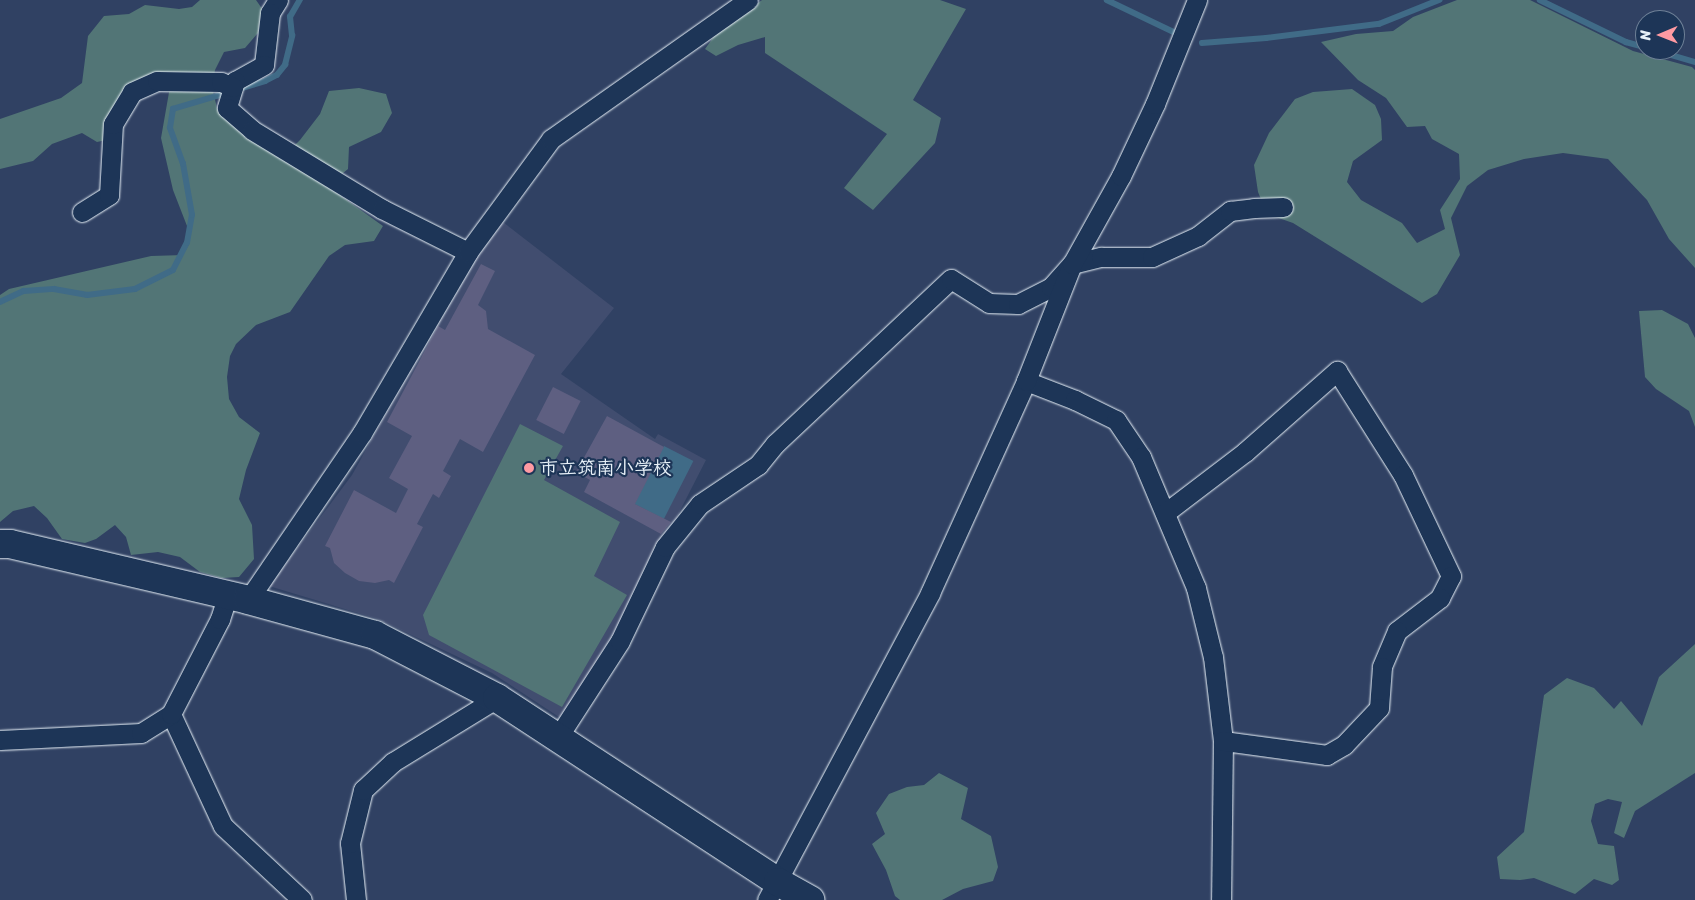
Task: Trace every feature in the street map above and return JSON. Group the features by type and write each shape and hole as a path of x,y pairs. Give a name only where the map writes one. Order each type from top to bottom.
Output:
{"street":[{"path":"278,0 270,13 264,65 235,80 227,108 252,130 382,209 468,252"},
{"path":"0,740 141,732 171,714 220,619 362,433 468,252 551,139 748,0"},
{"path":"773,891 930,594 1026,381 1072,264 1138,140 1197,0"},
{"path":"82,212 109,195 113,124 132,92 157,81 221,82 233,88"},
{"path":"558,737 620,641 666,548 700,504 758,464 775,444 951,279 989,304 1018,304 1051,287 1072,264 1101,257 1152,257 1198,236 1230,212 1254,208 1283,207"},
{"path":"1166,514 1245,452 1337,371 1402,475 1451,576 1440,598 1397,631 1382,667 1379,708 1344,746 1327,755 1223,741"},
{"path":"1026,381 1075,400 1116,420 1142,457 1196,588 1213,657 1223,741 1221,900"},
{"path":"0,544 10,544 237,598 375,635 497,698 558,737 773,891 810,900"},
{"path":"356,900 350,843 363,790 393,762 497,698"},
{"path":"171,714 223,826 302,900"}],"shaded area":[{"name":"市立筑南小学校","path":"499,219 614,308 561,374 655,439 658,434 706,460 604,659 562,719 492,673 378,619 269,586 352,475 469,264"},
{"path":"664,446 693,461 664,519 634,504"}],"green space":[{"path":"200,0 256,0 263,10 258,33 245,48 224,52 215,70 212,87 217,108 284,156 300,140 320,114 329,91 359,88 386,94 392,113 381,132 349,147 348,169 327,186 383,226 374,241 345,245 329,256 290,312 256,325 236,344 230,356 227,377 229,399 239,417 260,433 246,470 239,499 252,525 254,559 239,577 222,578 200,572 180,557 158,552 131,555 126,537 115,525 96,539 85,543 62,539 47,518 34,506 13,511 0,522 0,295 9,289 151,256 183,255 189,244 187,226 173,190 161,138 171,81 131,101 120,137 97,142 82,133 52,144 33,161 0,169 0,119 61,98 82,83 88,36 104,16 129,14 145,5 179,9 192,7"},
{"path":"762,0 940,0 966,9 913,100 941,118 935,143 873,210 844,188 887,134 765,53 765,37 738,45 716,56 705,49 715,35"},
{"path":"1457,0 1530,0 1635,52 1635,60 1666,60 1692,67 1695,70 1695,268 1669,239 1647,200 1608,159 1563,153 1524,159 1488,170 1467,186 1451,218 1460,255 1437,294 1422,303 1293,223 1267,214 1258,192 1254,165 1269,133 1295,99 1313,92 1352,89 1375,105 1381,119 1382,140 1353,161 1347,182 1361,200 1402,223 1417,243 1445,229 1440,210 1460,179 1459,154 1432,139 1425,126 1407,127 1386,98 1358,80 1321,42 1356,34 1393,31 1413,17"},
{"path":"1662,310 1688,324 1695,338 1695,427 1689,411 1656,389 1645,377 1639,311"},
{"path":"520,424 563,446 544,480 620,522 594,576 627,595 562,707 429,635 423,615"},
{"path":"1695,644 1695,773 1635,811 1624,838 1614,833 1622,802 1608,799 1595,804 1591,821 1598,844 1614,846 1619,880 1612,885 1594,879 1575,894 1534,878 1520,880 1500,879 1497,857 1524,832 1544,695 1567,678 1594,688 1614,709 1621,701 1642,726 1659,677"},
{"path":"939,773 968,788 961,819 991,836 998,867 993,881 963,889 942,900 900,900 895,896 886,870 872,844 885,834 876,813 889,794 907,787 924,785"}],"building":[{"path":"481,264 495,271 478,305 486,311 488,329 535,355 483,452 460,439 443,471 451,476 439,498 433,494 417,524 423,527 394,583 389,580 375,583 359,581 345,573 334,563 330,548 325,546 354,490 396,513 408,489 389,478 412,436 387,422 438,326 445,330"},
{"path":"553,387 581,401 564,434 536,420"},
{"path":"607,416 664,447 635,504 671,522 661,534 584,492 590,480 576,472"}],"waterway":[{"path":"236,90 265,81 277,75 285,65 292,36 290,17 300,0"},
{"path":"1107,0 1176,33"},
{"path":"1202,43 1266,38 1379,24 1439,0"},
{"path":"1540,0 1626,42 1635,44"},
{"path":"1685,59 1695,62"},
{"path":"0,302 24,291 54,289 87,295 135,289 173,270 187,243 192,215 183,164 170,128 173,109 227,93"}],"place":[{"name":"市立筑南小学校","path":"529,468"}]}
